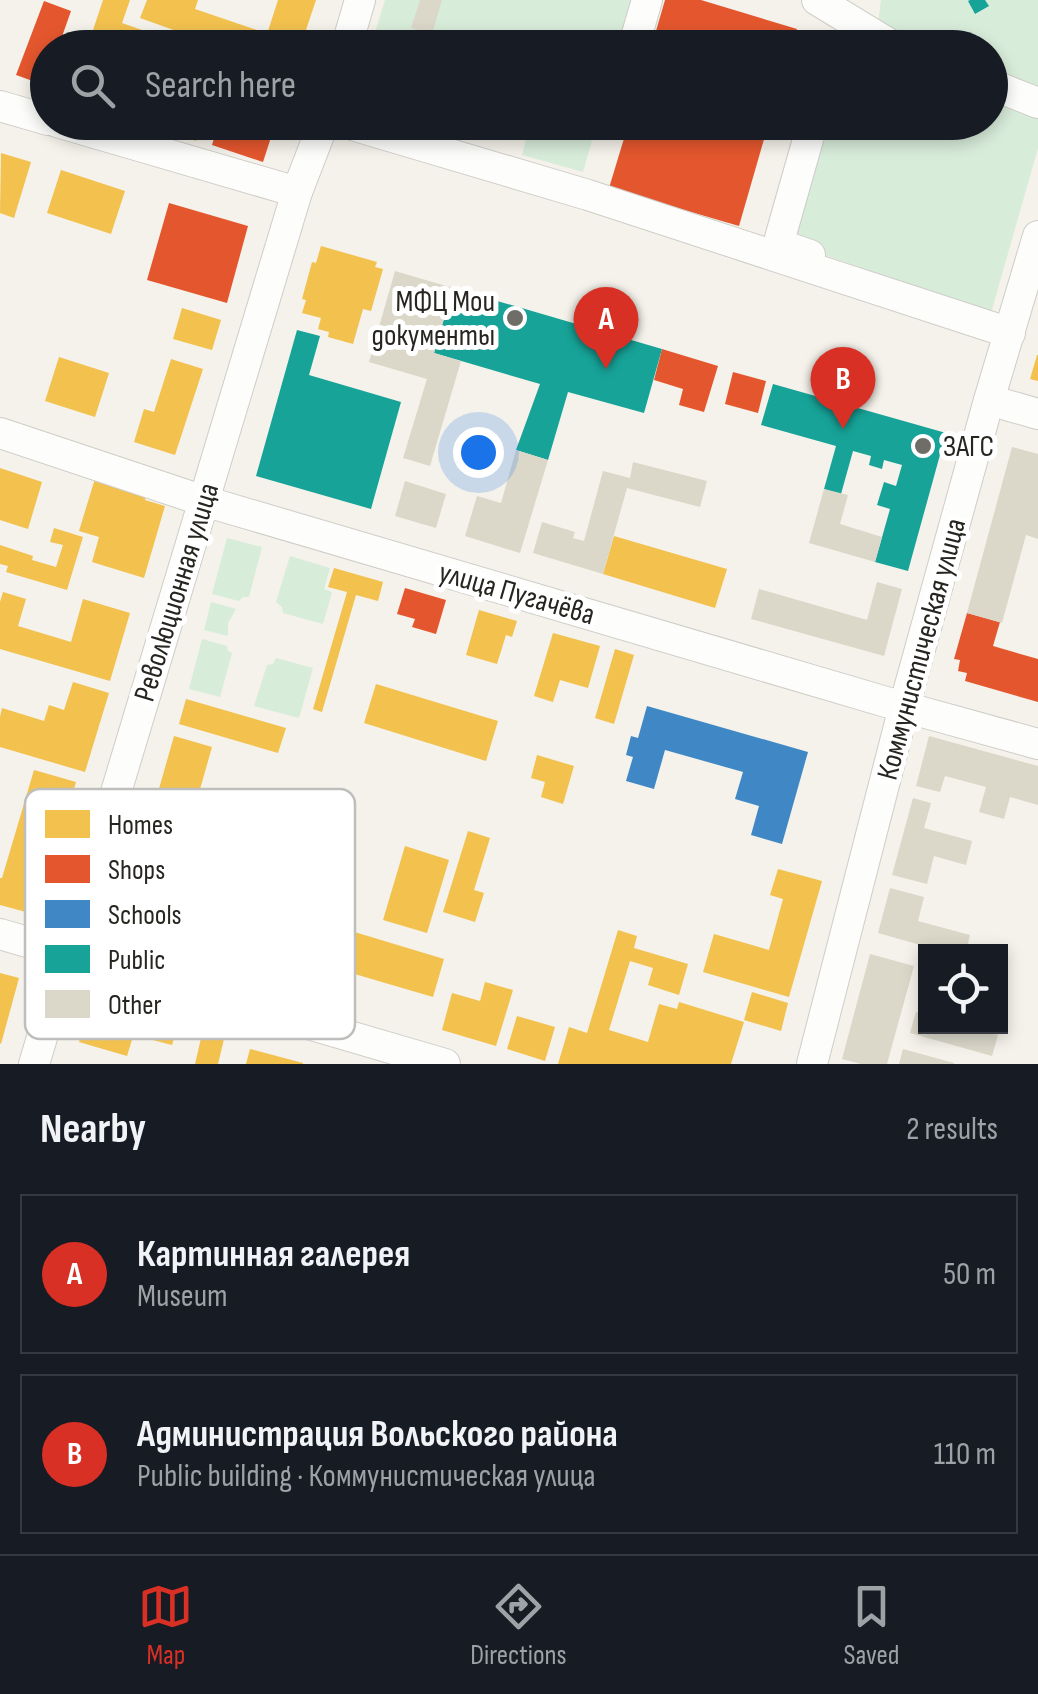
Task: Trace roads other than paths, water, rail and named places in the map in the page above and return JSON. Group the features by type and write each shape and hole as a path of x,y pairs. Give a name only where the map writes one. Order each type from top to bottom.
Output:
{"street":[{"path":"351,30 360,0"},
{"path":"638,30 647,0"},
{"path":"818,0 866,30"},
{"path":"841,30 844,17"},
{"path":"1008,91 1038,103"},
{"path":"0,106 30,115"},
{"path":"118,140 297,192"},
{"name":"Революционная улица","path":"117,789 297,192 317,140"},
{"path":"402,140 1011,328"},
{"path":"808,140 780,238 784,246 1011,328"},
{"name":"Коммунистическая улица","path":"812,1064 904,707 1038,236"},
{"path":"989,400 1038,414"},
{"name":"улица Пугачёва","path":"0,433 204,501 1038,744"},
{"path":"0,934 25,941"},
{"path":"355,1037 445,1064"},
{"name":"Революционная улица","path":"34,1064 41,1039"}],"place":[{"name":"МФЦ Мои документы","path":"515,318"},
{"name":"Картинная галерея","path":"606,369"},
{"name":"Администрация Вольского района","path":"843,429"},
{"name":"ЗАГС","path":"923,446"}]}
